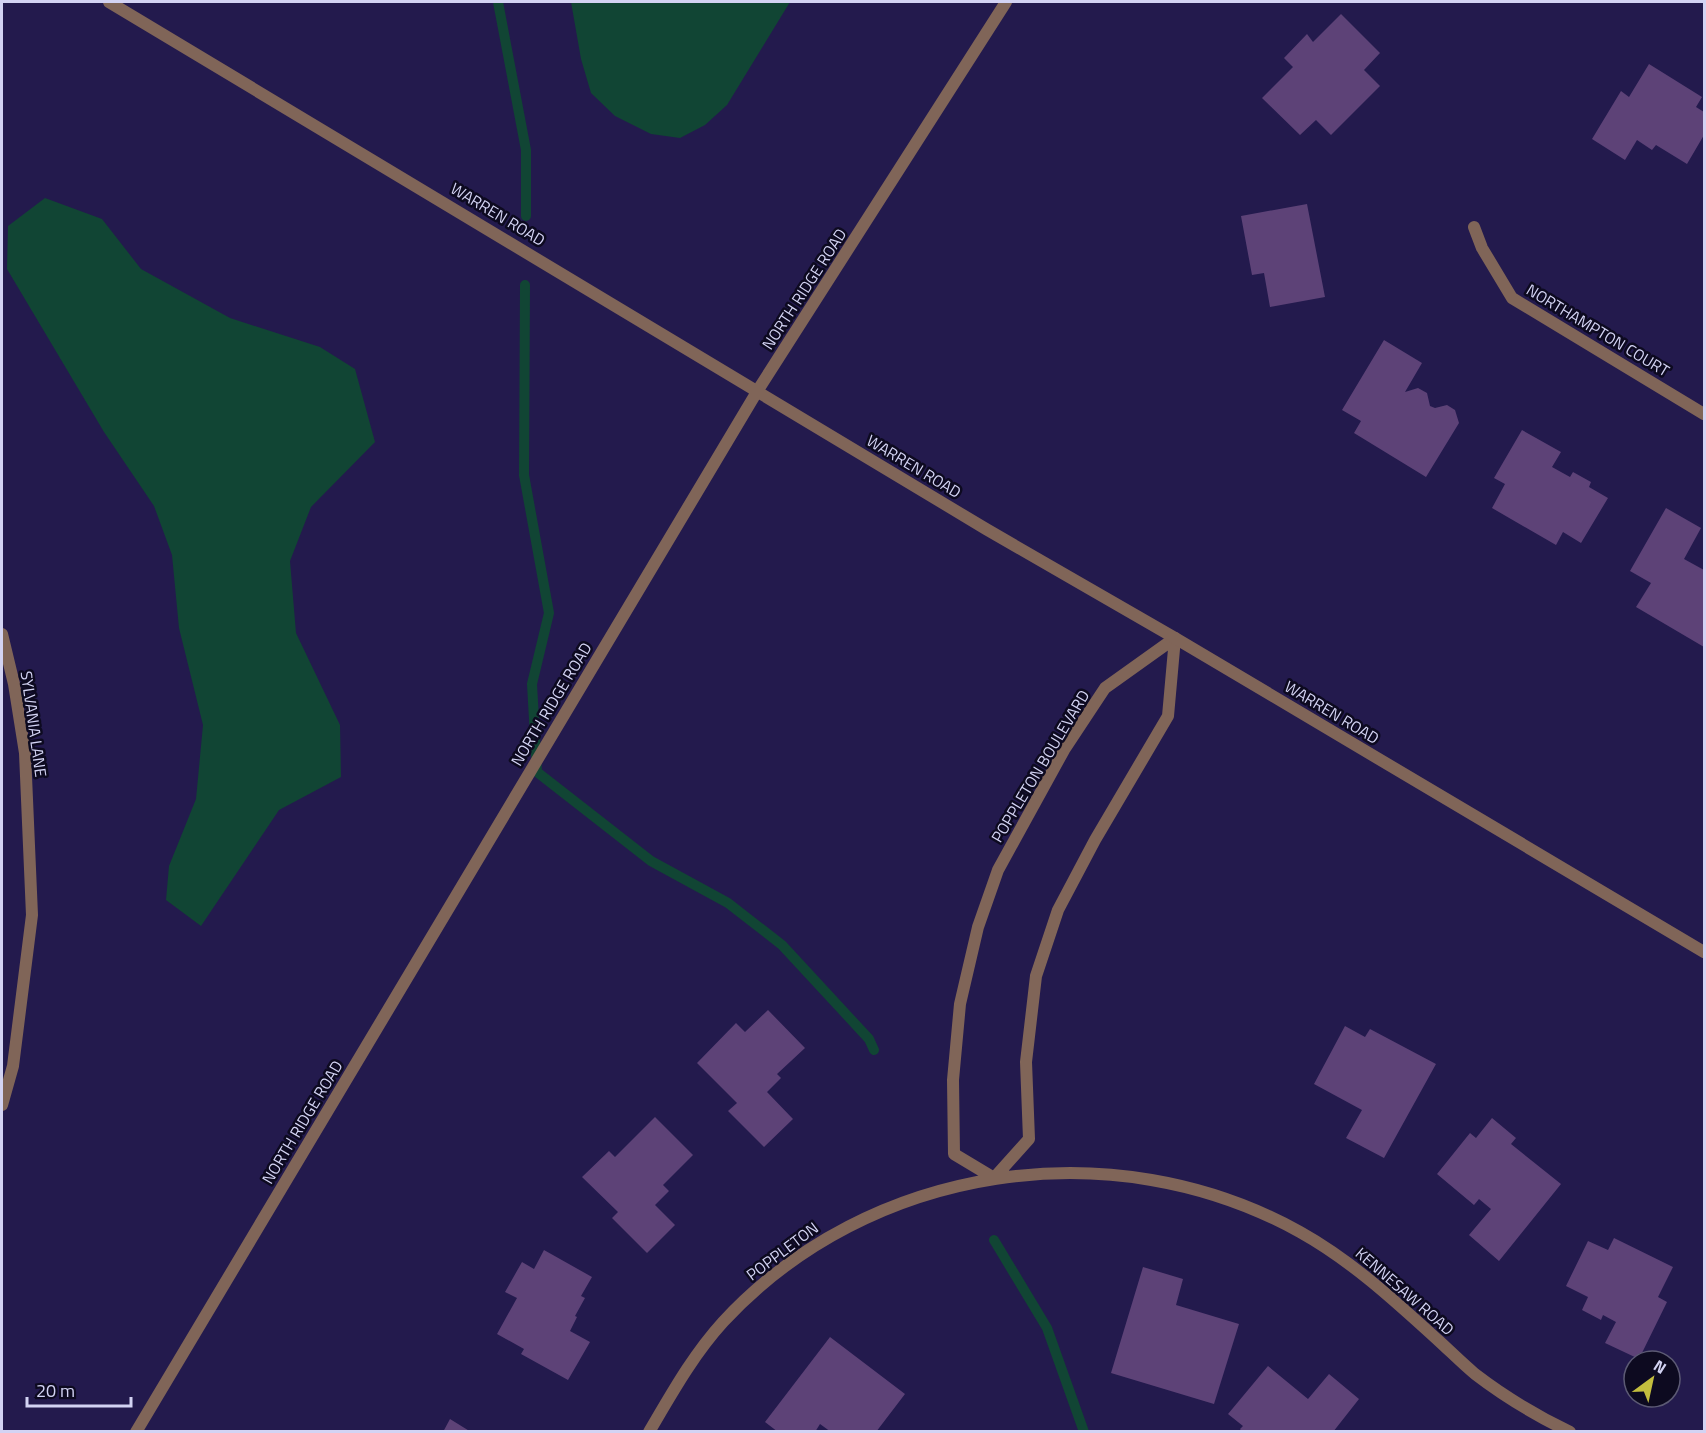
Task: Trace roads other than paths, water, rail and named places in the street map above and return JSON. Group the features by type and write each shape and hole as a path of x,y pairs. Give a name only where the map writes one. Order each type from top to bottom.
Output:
{"street":[{"name":"WARREN ROAD","path":"109,2 986,529 1175,638 1704,952"},
{"name":"NORTH RIDGE ROAD","path":"136,1431 758,390 1006,2"},
{"name":"NORTHAMPTON COURT","path":"1474,227 1482,248 1512,298 1704,414"},
{"name":"SYLVANIA LANE","path":"2,634 8,685 25,753 32,915 13,1066 2,1105"},
{"path":"994,1178 1029,1139 1026,1062 1036,976 1058,910 1095,840 1168,716 1175,638"},
{"name":"POPPLETON BOULEVARD","path":"994,1178 954,1154 953,1080 960,1004 978,927 1003,860 1064,750 1105,688 1175,638"},
{"name":"KENNESAW ROAD","path":"994,1178 1047,1173 1095,1172 1149,1178 1202,1190 1263,1213 1301,1232 1349,1263 1475,1374 1534,1414 1570,1431"},
{"name":"POPPLETON","path":"649,1431 697,1352 725,1320 765,1282 828,1237 853,1224 904,1201 952,1186 994,1178"}],"waterway":[{"path":"498,2 526,150 526,216"},
{"path":"525,285 524,475 549,613 532,684 537,772 651,861 728,903 782,945 869,1039 874,1050"},
{"path":"994,1240 1047,1328 1084,1432"}]}
